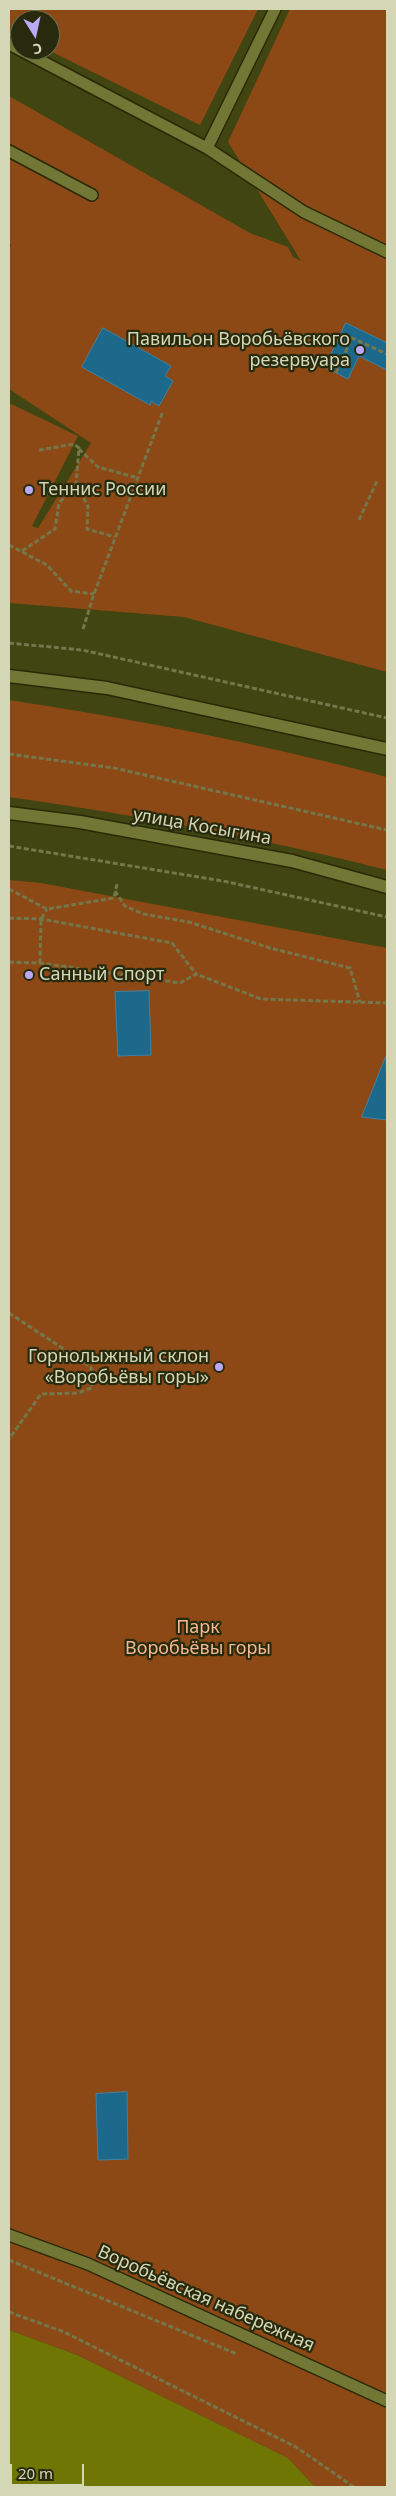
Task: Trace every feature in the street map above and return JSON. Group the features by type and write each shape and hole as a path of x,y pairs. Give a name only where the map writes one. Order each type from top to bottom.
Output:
{"main road":[{"path":"9,676 107,688 387,749"},
{"name":"улица Косыгина","path":"9,813 80,822 292,861 387,887"}],"lane":[{"path":"208,148 275,9"},
{"path":"9,44 208,148 304,212 387,252"},
{"path":"9,151 92,195"},
{"name":"Воробьёвская набережная","path":"9,2235 88,2264 387,2401"}],"path":[{"path":"336,373 352,338 387,354"},
{"path":"83,629 94,594 163,411"},
{"path":"39,450 74,444 98,467 138,478"},
{"path":"79,448 76,485 88,506 87,530 115,537"},
{"path":"358,520 378,479"},
{"path":"22,551 55,529 59,503 76,485"},
{"path":"9,545 48,565 71,591 94,594"},
{"path":"9,643 82,650 387,718"},
{"path":"9,754 114,768 387,830"},
{"path":"9,846 223,881 387,917"},
{"path":"9,889 47,909 114,898 117,884"},
{"path":"115,891 125,906 143,914 189,922 270,948 350,968 360,1002"},
{"path":"40,963 42,919 47,909"},
{"path":"9,918 42,919 172,943 196,974 261,999 387,1003"},
{"path":"9,962 40,963 180,983 196,974"},
{"path":"9,1313 91,1367 92,1388 78,1393 41,1394 9,1439"},
{"path":"9,2260 243,2357"},
{"path":"9,2312 64,2332 296,2447 354,2487"}],"green space":[{"path":"9,9 258,9 200,125 60,56 60,10 10,10 9,30"},
{"path":"290,9 387,9 387,672 184,617 9,603 9,403 78,436 32,526 38,528 91,443 9,389 9,249 11,245 9,243 9,96 250,233 288,247 293,257 301,261 228,142"},
{"path":"9,700 199,733 387,777 387,870 199,828 9,797"},
{"name":"Парк Воробьёвы горы","path":"9,880 41,883 387,948 387,2487 315,2487 288,2458 77,2355 9,2330"}],"shaded area":[{"path":"9,2330 77,2355 288,2458 315,2487 9,2487"}],"building":[{"name":"Павильон Воробьёвского резервуара","path":"346,323 387,343 387,370 359,356 348,379 325,367"},
{"path":"103,328 171,366 165,376 173,381 159,406 151,401 150,405 82,367"},
{"path":"149,991 151,1055 118,1056 115,992"},
{"path":"386,1056 387,1120 362,1117"},
{"path":"127,2092 128,2159 98,2160 96,2094"}],"place":[{"name":"Павильон Воробьёвского резервуара","path":"360,350"},
{"name":"Теннис России","path":"29,490"},
{"name":"Санный Спорт","path":"29,975"},
{"name":"Горнолыжный склон «Воробьёвы горы»","path":"219,1367"}]}
